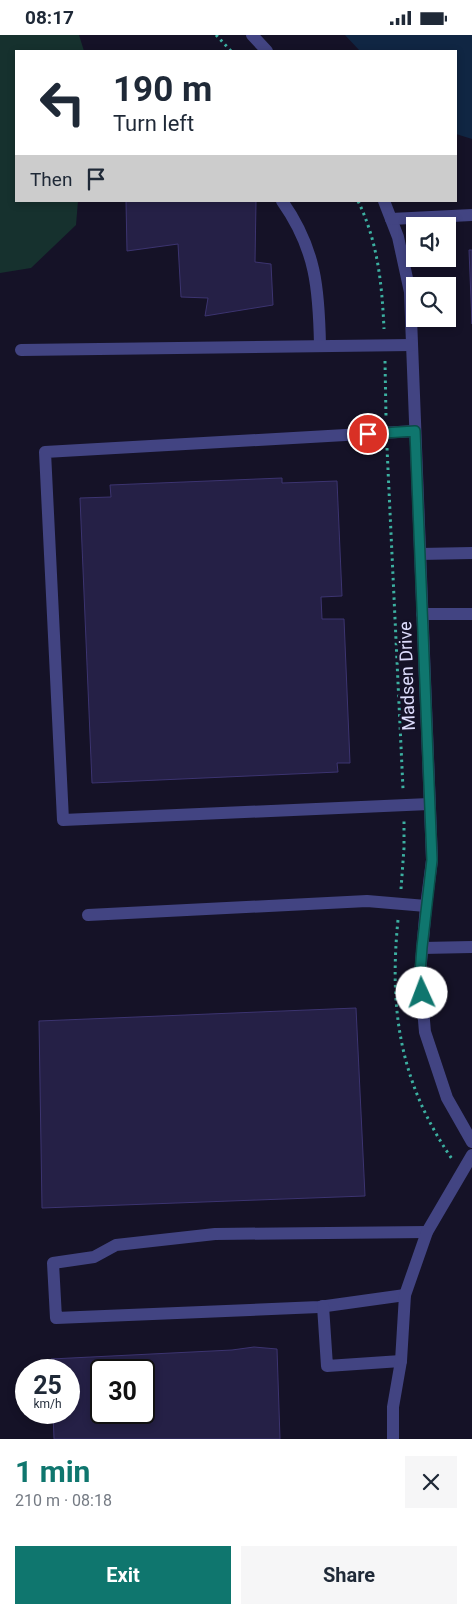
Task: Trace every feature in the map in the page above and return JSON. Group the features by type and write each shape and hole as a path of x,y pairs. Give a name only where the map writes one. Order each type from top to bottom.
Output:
{"street":[{"path":"252,35 267,50"},
{"path":"283,202 296,222 312,259 319,302 320,346"},
{"name":"Madsen Drive","path":"384,202 398,237 410,292 432,860 420,974 425,1032 448,1098 472,1142"},
{"path":"391,219 472,215"},
{"path":"21,350 412,345"},
{"path":"415,431 45,452 63,821 430,804"},
{"path":"420,554 472,553"},
{"path":"422,614 472,614"},
{"path":"88,915 367,901 426,905"},
{"path":"422,947 472,947"},
{"path":"393,1439 393,1407 401,1361 405,1295 427,1232 472,1155"},
{"path":"405,1295 323,1306 56,1318 53,1263 94,1257 116,1245 215,1234 427,1232"},
{"path":"323,1306 327,1366 401,1361"}],"path":[{"path":"216,35 230,50"},
{"path":"358,202 373,239 378,263 382,292 385,345 387,433 404,805 404,848 395,966 396,1014 404,1058 416,1092 432,1126 450,1155 463,1171"}],"green space":[{"path":"0,35 79,35 84,50 15,50 15,202 78,202 76,225 31,268 0,273"}],"water":[{"path":"345,35 472,35 472,139 457,134 457,50 359,50"}],"building":[{"path":"126,202 256,202 255,262 271,264 273,305 205,316 208,298 181,297 178,244 127,251"},
{"path":"469,250 472,250 472,324"},
{"path":"282,478 282,483 337,481 342,596 321,597 322,619 344,619 350,763 337,763 338,772 92,783 80,498 111,497 110,485"},
{"path":"356,1008 365,1196 42,1208 39,1021"},
{"path":"254,1347 277,1349 280,1439 54,1439 53,1424 80,1424 80,1359 51,1359 232,1350"}],"route":[{"path":"368,434 415,431 432,860 422,947 420,974 422,993"}]}
